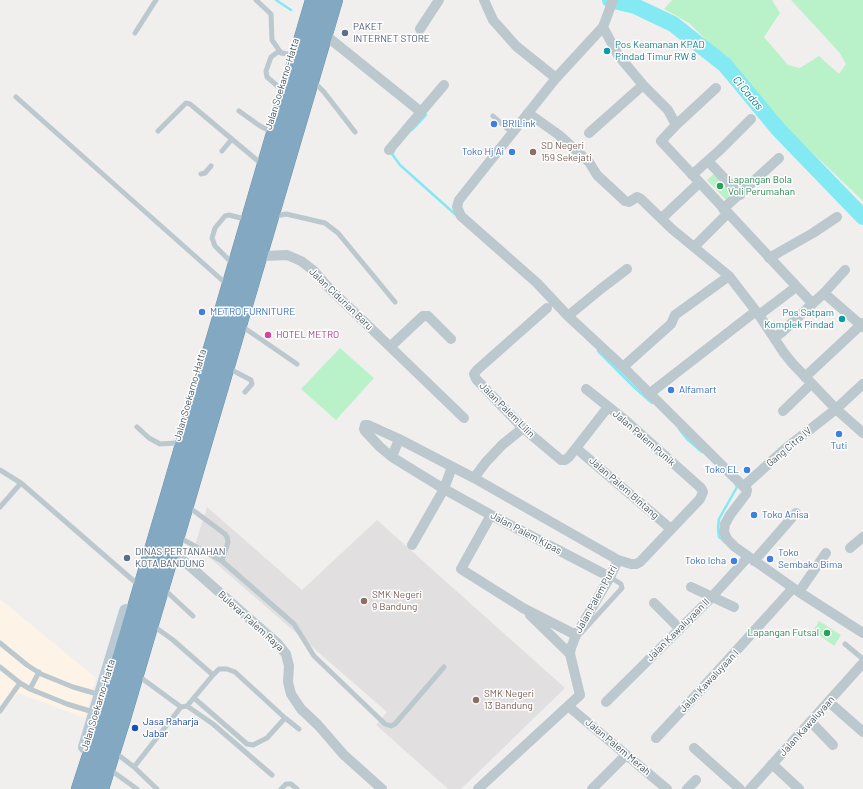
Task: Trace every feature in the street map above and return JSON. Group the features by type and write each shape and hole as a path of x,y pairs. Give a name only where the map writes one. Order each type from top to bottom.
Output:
{"highway":[{"name":"Jalan Soekarno-Hatta","path":"81,789 107,709 171,492 235,256 314,0"},
{"path":"113,759 215,413 333,0"},
{"path":"235,256 240,223"},
{"path":"155,516 171,492"},
{"path":"99,789 123,733"}],"main road":[{"name":"Jalan Soekarno-Hatta","path":"240,223 281,89 286,54 307,0"},
{"path":"123,733 190,508 215,413 230,369 341,0"},
{"name":"Jalan Soekarno-Hatta","path":"72,789 155,516 223,281 235,256"},
{"path":"107,789 113,759"}],"street":[{"path":"420,29 439,0"},
{"path":"484,0 492,20 516,46 556,78"},
{"path":"613,0 603,27 556,78 459,200 457,206 461,216 537,283 568,316 623,367 744,486 747,492 725,524 724,532 727,539 735,547 794,590 863,633"},
{"path":"603,27 618,55 643,85 668,110 676,125"},
{"path":"329,38 421,112"},
{"path":"389,150 444,85"},
{"path":"589,133 643,85"},
{"path":"716,88 660,141 812,304"},
{"path":"528,113 559,135 589,162 597,175 625,202 639,198 672,229 729,276 758,313 784,353 836,409 863,433"},
{"path":"692,175 742,130 751,119"},
{"path":"694,247 740,195 779,158"},
{"path":"708,160 740,195"},
{"path":"662,218 699,183"},
{"path":"769,258 813,233 837,217"},
{"name":"Jalan Cidurian Baru","path":"264,256 287,255 301,261 391,346 464,418"},
{"path":"568,316 627,268"},
{"path":"774,338 824,293 845,270"},
{"path":"623,367 671,324 675,315 729,276"},
{"path":"649,394 758,313 796,287"},
{"path":"783,411 841,342 862,325 824,293"},
{"name":"Jalan Palem Lilin","path":"547,308 476,370 474,374 476,379 523,428 561,460 565,460 569,457 608,407"},
{"path":"391,346 423,316 428,316 451,339"},
{"name":"Gang Citra IV","path":"744,486 784,449 836,409 863,384"},
{"name":"Jalan Palem Punik","path":"586,389 701,488"},
{"name":"Jalan Palem Kipas","path":"400,439 365,425 365,431 392,457 444,489 491,515 610,577"},
{"path":"474,478 502,445 523,428"},
{"path":"392,457 400,439 474,478 618,560"},
{"name":"Jalan Palem Bintang","path":"576,448 671,529"},
{"path":"412,544 444,489 452,467"},
{"name":"Jalan Palem Putri","path":"570,654 576,636 610,577 618,560 631,564 640,562 702,495 701,488"},
{"name":"Jalan Kawaluyaan II","path":"606,702 796,514"},
{"path":"491,515 461,569 523,608 576,636"},
{"path":"850,548 863,537"},
{"name":"Bulevar Palem Raya","path":"176,554 277,643 286,654 289,666 288,682 291,694 301,708 344,755 382,789"},
{"name":"Jalan Kawaluyaan I","path":"656,738 826,554"},
{"path":"691,587 734,607"},
{"path":"654,603 680,629"},
{"path":"478,789 580,695 570,654 523,608"},
{"name":"Jalan Kawaluyaan","path":"750,789 861,668"},
{"path":"829,702 863,732"},
{"name":"Jalan Palem Merah","path":"568,706 668,789"},
{"path":"811,722 833,745"},
{"path":"694,748 740,789"},
{"path":"592,789 626,755"},
{"path":"772,764 799,789"},
{"path":"687,789 696,780"}],"lane":[{"path":"135,32 156,0"},
{"path":"256,0 271,14 272,40 286,54"},
{"path":"281,89 269,80 265,74 271,57 278,52 286,54"},
{"path":"316,84 355,132"},
{"path":"16,97 223,281"},
{"path":"158,131 186,103 193,106 258,161"},
{"path":"239,111 268,130"},
{"path":"493,116 512,132"},
{"path":"222,151 232,138"},
{"path":"201,174 205,173 211,166"},
{"path":"276,216 286,214 325,223 338,233 395,302"},
{"path":"235,256 215,246 212,238 215,228 225,216 229,215 240,223"},
{"path":"242,327 297,364"},
{"path":"230,369 251,380 252,384 245,392"},
{"path":"137,427 149,438 160,444 176,443"},
{"path":"0,470 21,483 135,582"},
{"path":"0,507 21,483"},
{"path":"190,508 227,537 228,542 222,561"},
{"path":"180,538 222,561 294,624 314,656 386,724 391,726 395,724 444,667"},
{"path":"576,636 583,632 622,588 621,584 610,577"},
{"path":"166,591 193,616"},
{"path":"155,627 173,640 213,675"},
{"path":"0,642 27,665 39,672 73,687 101,695"},
{"path":"845,644 863,659"},
{"path":"0,667 30,689 67,704 96,713"},
{"path":"134,767 181,707 187,706 219,669 227,669 235,672 299,729"},
{"path":"30,689 39,672"},
{"path":"140,677 181,707"},
{"path":"0,711 20,683"},
{"path":"194,698 247,744 253,745 268,738 285,718"},
{"path":"187,706 213,724 272,775"},
{"path":"113,759 134,767 157,789"},
{"path":"113,759 131,787 137,789"},
{"path":"281,789 286,784 291,784 297,789"}],"shaded area":[{"path":"207,507 302,590 377,520 565,688 461,789 448,789 376,725 387,712 195,545"},
{"path":"0,599 96,678 85,718 18,693 0,714"}],"green space":[{"path":"672,0 772,0 780,13 764,37 788,65 800,68 819,56 839,74 846,64 839,52 791,0 863,0 863,201 801,142 762,102 730,63 689,23 664,9"},
{"name":"Lapangan Bola Voli Perumahan","path":"715,173 734,193 726,200 707,180"},
{"path":"340,348 374,378 336,420 301,389"},
{"name":"Lapangan Futsal","path":"819,621 841,635 834,646 813,631"}],"waterway":[{"path":"276,0 291,10"},
{"name":"Ci Cadas","path":"610,0 635,6 673,24 725,65 778,129 863,217"},
{"path":"412,130 426,115 423,112"},
{"path":"394,151 392,154 400,165 456,215"},
{"path":"598,351 652,403"},
{"path":"679,429 687,439 702,452"},
{"path":"724,541 719,537 719,519 737,487 736,485"}],"place":[{"name":"PAKET INTERNET STORE","path":"345,33"},
{"name":"Pos Keamanan KPAD Pindad Timur RW 8","path":"607,51"},
{"name":"BRILink","path":"494,124"},
{"name":"Toko Hj Ai","path":"512,152"},
{"name":"SD Negeri 159 Sekejati","path":"533,152"},
{"name":"Lapangan Bola Voli Perumahan","path":"720,186"},
{"name":"METRO FURNITURE","path":"202,312"},
{"name":"Pos Satpam Komplek Pindad","path":"842,319"},
{"name":"HOTEL METRO","path":"268,335"},
{"name":"Alfamart","path":"671,390"},
{"name":"Tuti","path":"839,434"},
{"name":"Toko EL","path":"747,470"},
{"name":"Toko Anisa","path":"754,515"},
{"name":"DINAS PERTANAHAN KOTA BANDUNG","path":"127,558"},
{"name":"Toko Sembako Bima","path":"770,559"},
{"name":"Toko Icha","path":"734,561"},
{"name":"SMK Negeri 9 Bandung","path":"364,601"},
{"name":"Lapangan Futsal","path":"827,633"},
{"name":"SMK Negeri 13 Bandung","path":"476,700"},
{"name":"Jasa Raharja Jabar","path":"135,728"}]}
